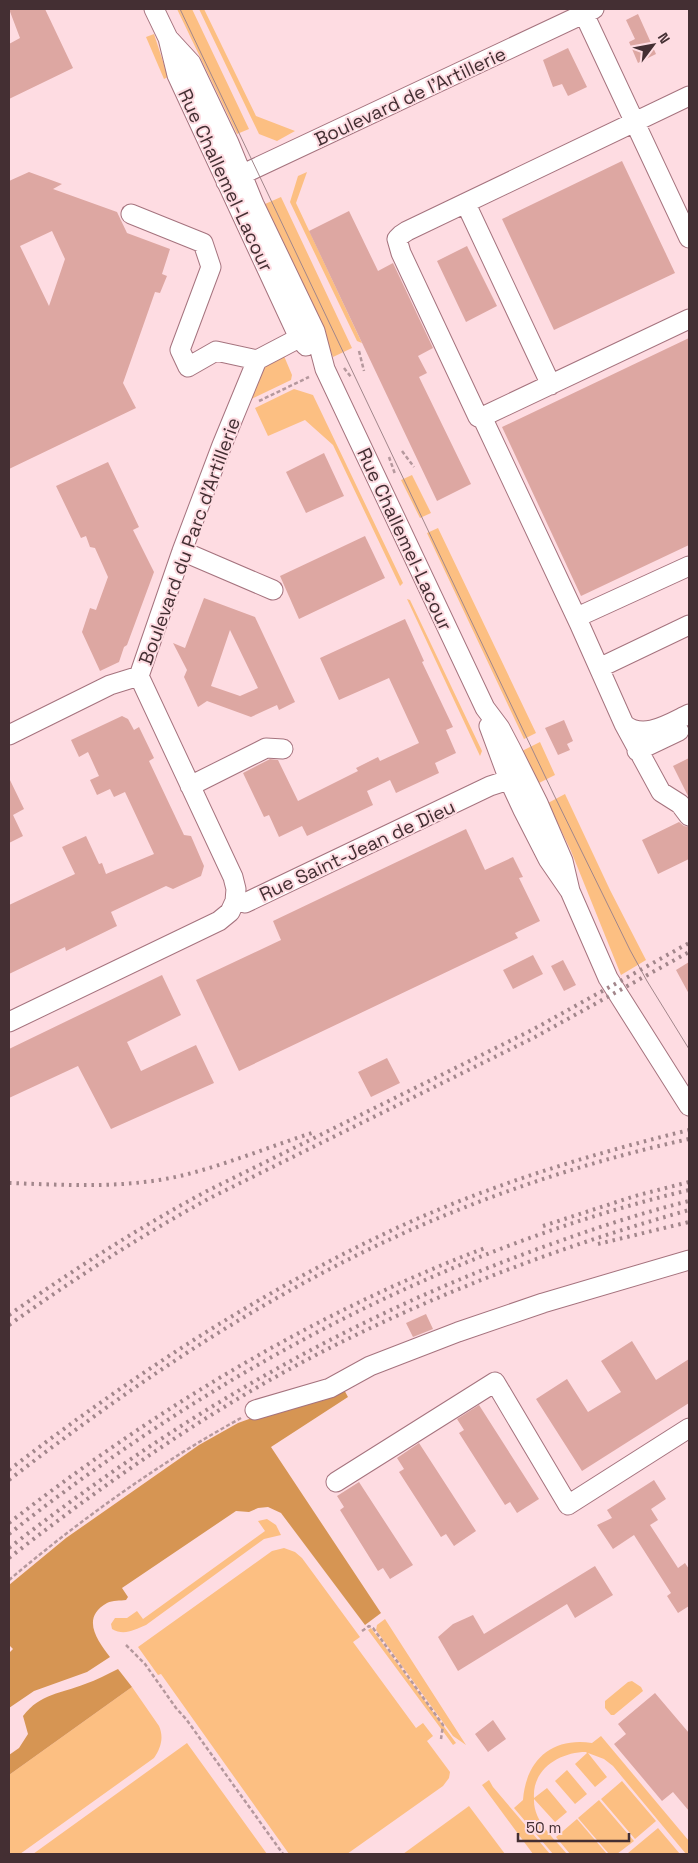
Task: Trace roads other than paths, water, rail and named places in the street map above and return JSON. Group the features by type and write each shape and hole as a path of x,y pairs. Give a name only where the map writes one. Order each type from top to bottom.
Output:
{"street":[{"name":"Rue Challemel-Lacour","path":"154,9 168,38 177,75 315,331 317,373"},
{"path":"589,11 634,122 689,238"},
{"name":"Boulevard de l'Artillerie","path":"234,179 589,11"},
{"path":"689,96 407,231 397,239 401,253 579,623 624,724 661,792 680,804 689,816"},
{"name":"Rue Challemel-Lacour","path":"234,179 299,338 485,708 500,728 516,778 563,861 570,891 608,978 689,1106"},
{"path":"466,204 551,384"},
{"path":"131,214 203,243 211,268 180,350 188,367 216,351 257,360 299,338"},
{"path":"481,418 689,319"},
{"name":"Boulevard du Parc d'Artillerie","path":"235,901 236,889 233,876 139,676 182,551 257,360"},
{"path":"182,551 272,590"},
{"path":"579,623 580,618 584,614 689,566"},
{"path":"598,668 689,625"},
{"path":"9,734 110,685 139,676"},
{"path":"624,724 630,730 646,731 668,724 689,714"},
{"path":"638,751 689,726"},
{"path":"190,786 266,748 283,750"},
{"name":"Rue Saint-Jean de Dieu","path":"9,1022 219,921 230,912 235,901 245,903 490,786 516,778"},
{"path":"255,1410 330,1388 370,1366 458,1332 543,1303 689,1260"},
{"path":"336,1482 495,1382 568,1505 689,1428"}],"tram line":[{"path":"180,9 554,795 630,950 689,1049"}],"railway":[{"path":"9,1315 106,1250 207,1191 532,1030 689,943"},
{"path":"9,1325 108,1258 210,1198 535,1037 689,952"},
{"path":"9,1470 102,1401 198,1337 247,1307 349,1251 401,1226 507,1183 616,1149 689,1130"},
{"path":"9,1183 97,1185 162,1179 217,1166 315,1132"},
{"path":"9,1480 110,1405 161,1370 268,1303 322,1273 436,1219 498,1195 593,1164 689,1139"},
{"path":"543,1226 635,1196 689,1182"},
{"path":"9,1534 85,1476 165,1422 246,1372 331,1325 417,1284 506,1247 596,1216 689,1190"},
{"path":"9,1548 69,1502 130,1459 255,1381 319,1346 453,1282 524,1254 606,1225 689,1201"},
{"path":"9,1558 92,1495 178,1436 222,1408 313,1356 400,1314 522,1264 647,1222 689,1210"},
{"path":"598,1244 689,1222"},
{"path":"9,1523 120,1442 237,1368 297,1334 358,1303 421,1274 485,1248"}]}
